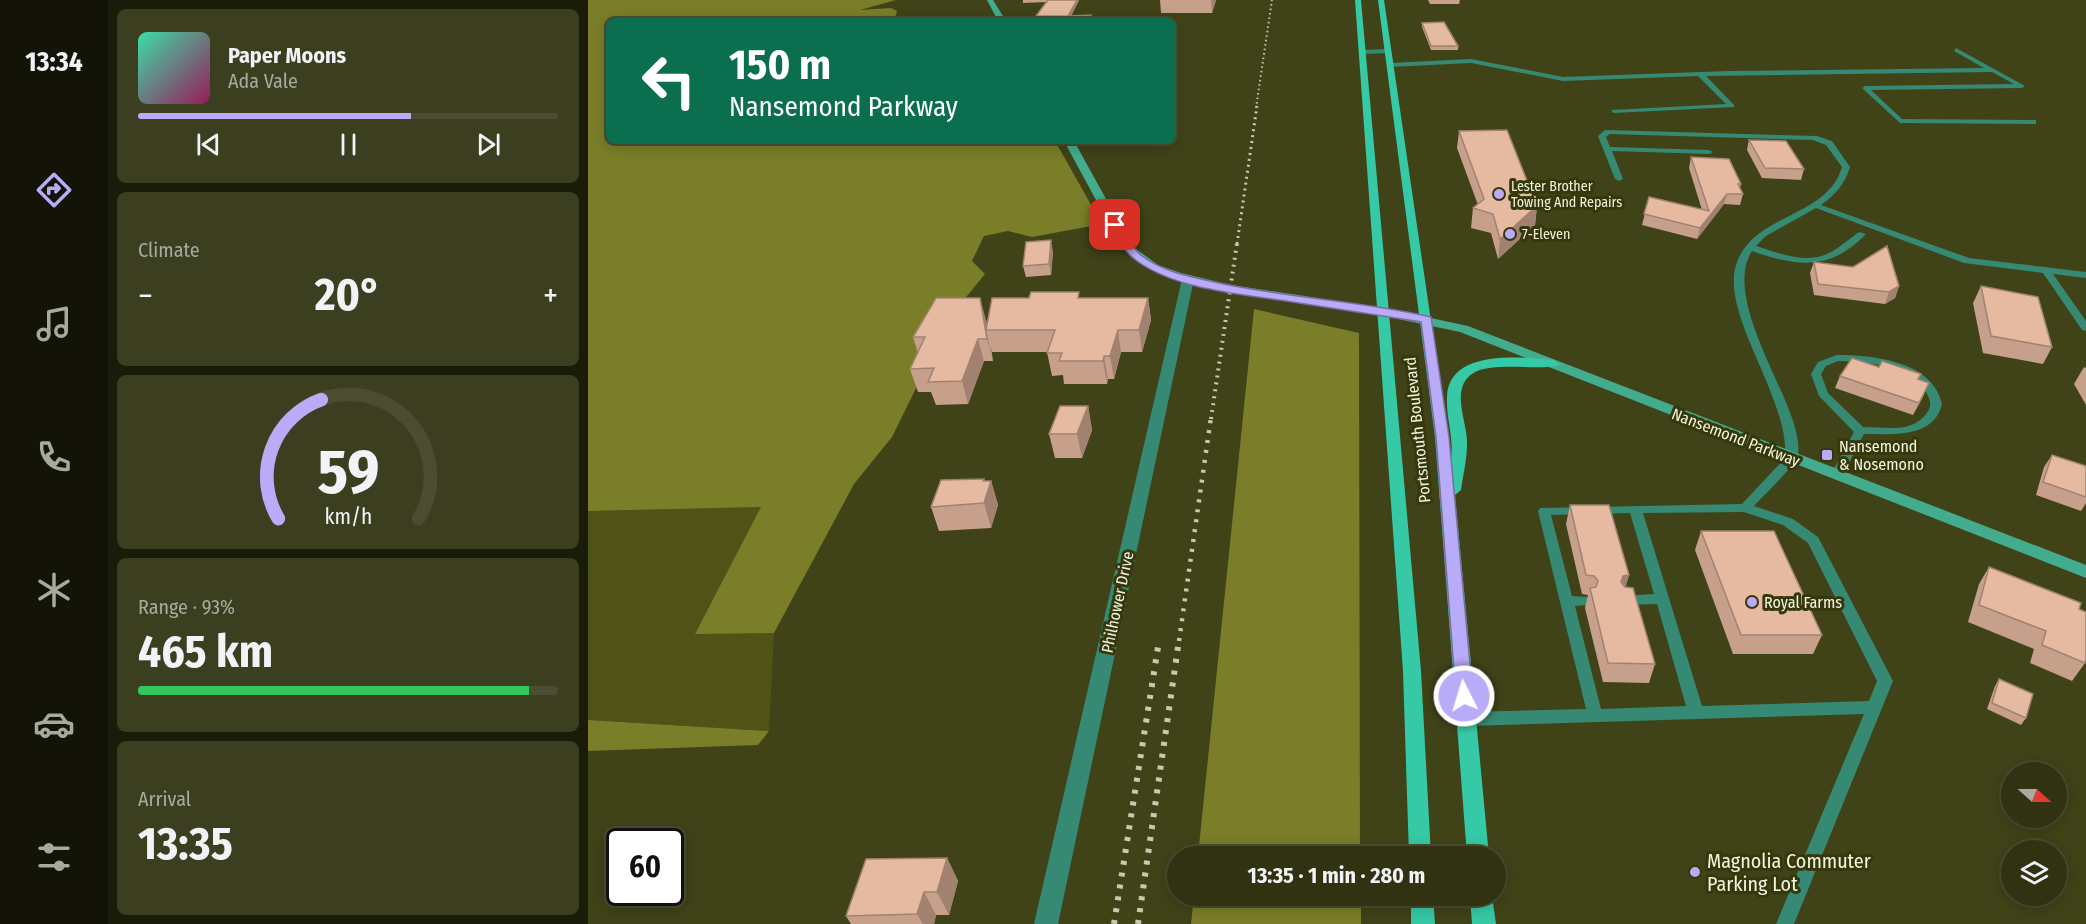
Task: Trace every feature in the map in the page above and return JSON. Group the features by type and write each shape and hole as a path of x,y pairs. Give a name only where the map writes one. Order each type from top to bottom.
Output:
{"main road":[{"path":"990,0 1000,18"},
{"name":"Portsmouth Boulevard","path":"1358,0 1412,671 1420,846"},
{"name":"Portsmouth Boulevard","path":"1381,0 1442,437 1477,846"},
{"name":"Nansemond Parkway","path":"1071,144 1128,248 1154,267 1188,279 1278,297 1427,319 1473,332 1791,459 2086,572"},
{"path":"1449,514 1461,441 1454,391 1457,381 1466,372 1494,362 1553,364"},
{"path":"1422,906 1423,924"},
{"path":"1482,906 1484,924"}],"street":[{"path":"1362,52 1388,51"},
{"name":"Philhower Drive","path":"1046,924 1188,279"}],"lane":[{"path":"1865,88 2022,86 1956,50"},
{"path":"1390,65 1469,61 1536,76 1563,79 1700,74 1993,70"},
{"path":"1845,72 1900,121 2033,122"},
{"path":"1614,111 1732,106 1700,74"},
{"path":"1618,179 1606,149 1603,133 1616,131 1822,140 1837,151 1844,162 1845,176 1831,196 1763,234 1751,247 1740,265 1738,283 1754,335 1789,426 1791,459 1745,508"},
{"path":"1606,149 1709,152"},
{"path":"1814,205 1948,256 1987,264 2086,274"},
{"path":"1751,247 1773,255 1803,261 1820,260 1831,256 1862,234"},
{"path":"2046,271 2086,328"},
{"path":"1837,358 1853,358 1903,369 1920,376 1933,389 1937,405 1930,419 1910,429 1860,431 1823,394 1816,374 1822,364 1837,358"},
{"path":"1836,476 1860,431"},
{"path":"1595,715 1544,510 1745,508 1788,522 1813,540 1885,681 1785,924"},
{"path":"1635,509 1696,712"},
{"path":"1626,600 1662,599"},
{"path":"1566,601 1584,600"},
{"path":"1466,719 1874,707"}],"shaded area":[{"path":"588,0 896,0 860,10 891,8 897,11 895,18 606,18 606,144 1057,144 1102,224 1032,237 1008,231 984,236 972,261 985,274 953,313 892,437 854,484 774,633 695,634 761,507 588,511"},
{"path":"1254,309 1359,333 1360,846 1199,846"},
{"path":"762,507 695,634 774,633 769,731 588,720 588,511"},
{"path":"588,720 769,731 758,745 588,751"},
{"path":"1193,906 1361,906 1361,924 1191,924"}],"building":[{"path":"1048,0 1077,0 1068,16 1036,16"},
{"path":"1091,15 1090,18 1069,18 1070,16"},
{"path":"1444,22 1458,46 1431,46 1422,23"},
{"path":"1507,130 1537,206 1500,239 1493,214 1473,208 1484,199 1459,131"},
{"path":"1749,140 1786,141 1804,169 1765,168"},
{"path":"1691,157 1729,159 1741,184 1738,184 1743,194 1727,194 1700,228 1644,214 1649,197 1709,211"},
{"path":"1051,240 1049,264 1023,266 1026,242"},
{"path":"1887,246 1899,286 1889,292 1818,284 1814,262 1853,267"},
{"path":"1981,286 2038,297 2052,347 1991,336"},
{"path":"1031,292 1079,292 1078,298 1148,298 1139,330 1118,330 1110,356 1104,356 1103,361 1059,361 1062,353 1047,353 1055,330 986,330 992,298 1029,298"},
{"path":"936,298 980,298 987,339 978,339 962,381 928,382 934,368 910,369 925,337 913,337"},
{"path":"1852,358 1879,367 1882,361 1921,374 1918,379 1929,383 1919,403 1840,376"},
{"path":"1060,406 1088,406 1077,434 1049,434"},
{"path":"2052,455 2086,466 2086,497 2043,482"},
{"path":"984,479 983,481 991,481 984,503 931,507 941,480"},
{"path":"1570,505 1609,505 1629,575 1623,576 1621,582 1625,587 1633,588 1655,664 1608,663 1590,588 1596,587 1598,581 1594,576 1586,575"},
{"name":"Royal Farms","path":"1701,531 1774,531 1822,635 1741,635"},
{"path":"1989,567 2081,603 2079,609 2086,612 2085,663 2042,645 2046,631 1979,605"},
{"path":"1999,679 2033,694 2026,718 1992,703"},
{"path":"947,858 937,892 924,892 917,914 846,916 866,859"}],"railway":[{"path":"1256,108 1272,0"},
{"path":"1237,244 1257,106"},
{"path":"1211,419 1237,243"},
{"path":"1179,641 1211,417"},
{"path":"1138,924 1179,640"},
{"path":"1114,924 1158,647"}],"place":[{"name":"Lester Brother Towing And Repairs","path":"1499,194"},
{"name":"7-Eleven","path":"1510,234"},
{"name":"Nansemond & Nosemono","path":"1827,455"},
{"name":"Royal Farms","path":"1752,602"},
{"name":"Magnolia Commuter Parking Lot","path":"1695,872"}],"route":[{"path":"1115,225 1128,248 1138,258 1177,276 1231,289 1427,319 1442,437 1464,696"}]}
